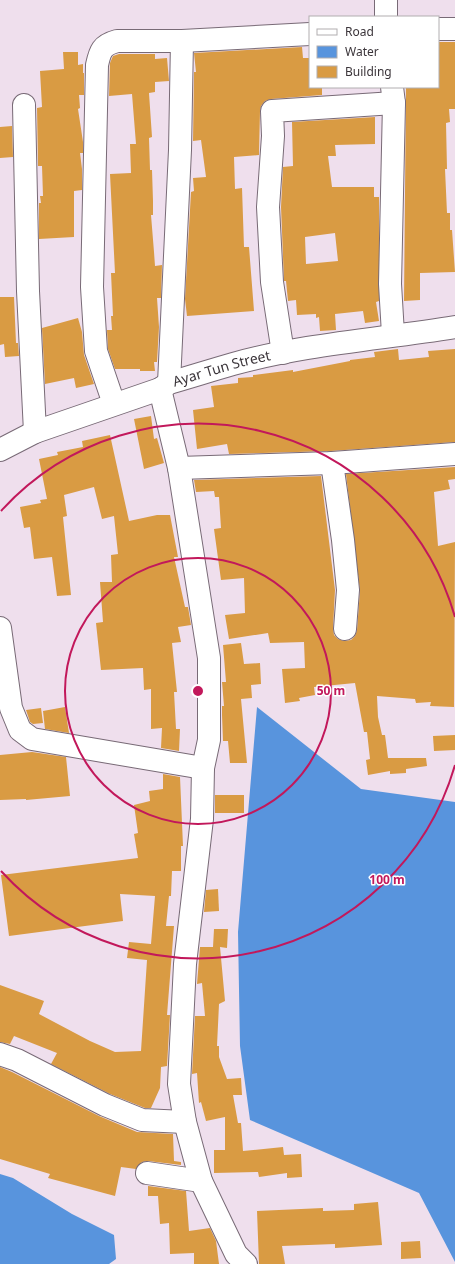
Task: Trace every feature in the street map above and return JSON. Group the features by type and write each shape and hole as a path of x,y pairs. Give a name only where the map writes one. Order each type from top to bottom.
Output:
{"street":[{"path":"386,0 386,16"},
{"path":"439,29 455,28"},
{"path":"114,404 96,350 92,287 97,65 100,51 109,43 117,40 182,41 309,34"},
{"path":"182,41 180,150 164,386 179,468 209,658 209,740 203,768 202,819 185,964 179,1084 185,1122 200,1181 236,1254 246,1264"},
{"path":"283,353 272,282 268,207 273,136 272,112 393,95 390,284 394,334"},
{"path":"24,104 28,291 35,432"},
{"name":"Ayar Tun Street","path":"0,450 35,432 164,386 234,364 283,353 394,334 455,327"},
{"path":"179,468 332,463 455,454"},
{"path":"332,463 343,540 348,590 345,629"},
{"path":"0,634 11,708 20,730 32,739 203,768"},
{"path":"0,1054 18,1060 105,1105 142,1120 185,1122"},
{"path":"147,1173 200,1181"}],"water":[{"path":"257,707 361,789 455,802 455,1262 419,1193 250,1120 240,1046 238,932"},
{"path":"0,1174 13,1178 72,1214 114,1235 116,1259 109,1264 0,1264"}],"building":[{"path":"439,42 455,42 455,109 449,109 450,122 446,123 447,169 445,169 447,213 450,213 450,230 452,230 455,272 420,273 420,300 404,301 406,88 439,88"},
{"path":"302,47 303,58 309,58 309,88 322,88 322,95 271,99 265,101 261,106 260,111 259,155 234,157 235,189 242,188 244,247 249,247 254,311 187,316 185,299 191,192 194,191 193,178 206,177 201,140 193,141 194,72 196,72 194,53"},
{"path":"63,52 78,52 78,65 83,64 84,95 79,95 80,108 78,109 83,142 83,153 80,153 82,190 74,191 74,237 39,239 39,203 41,203 40,196 43,196 42,166 38,166 37,108 42,107 40,71 64,69"},
{"path":"119,54 155,54 155,59 167,58 169,81 155,82 155,92 149,93 152,137 149,138 153,201 153,215 151,215 155,266 162,265 161,298 157,298 159,327 157,362 154,362 155,371 140,371 140,369 115,369 108,349 107,330 112,330 111,316 113,316 111,273 115,273 110,174 131,173 130,144 136,144 132,94 109,96 110,63 113,56"},
{"path":"375,117 375,144 335,145 336,156 328,156 332,187 374,187 374,197 379,197 379,301 376,302 379,321 365,323 363,311 335,314 336,330 320,331 319,317 316,318 316,314 297,315 296,300 288,301 286,281 284,281 281,207 283,167 293,166 292,122","holes":["335,233 338,261 306,264 305,237"]},
{"path":"12,126 13,157 0,158 0,127"},
{"path":"0,297 14,297 16,343 18,343 19,356 5,357 4,344 0,345"},
{"path":"78,318 82,332 84,355 94,384 76,388 74,378 45,384 42,328"},
{"path":"398,349 399,360 429,357 428,351 455,349 455,442 331,451 229,454 227,444 197,449 193,410 214,407 211,386 238,383 238,378 253,377 253,375 293,370 293,372 350,360 375,357 374,352"},
{"path":"151,416 154,439 157,438 164,463 144,469 134,419"},
{"path":"110,435 129,521 157,515 170,515 178,557 174,557 185,607 188,607 191,625 178,627 181,642 172,643 177,692 174,692 176,729 180,729 179,751 161,748 162,728 151,729 151,689 144,690 143,668 101,670 96,623 103,622 100,582 112,582 111,555 118,554 114,516 102,519 94,487 64,495 67,516 63,517 71,595 57,596 52,557 34,559 30,527 24,528 20,507 41,503 40,500 47,499 39,459 58,455 57,452 83,447 82,441"},
{"path":"455,467 455,479 448,480 450,489 434,492 438,546 455,542 454,707 430,706 431,702 416,703 415,699 377,696 378,717 382,735 385,735 388,758 426,758 427,766 406,769 406,773 390,774 390,771 368,775 366,760 370,759 367,732 364,732 355,683 314,687 315,695 299,698 300,701 285,703 282,669 305,668 304,642 270,643 268,633 229,639 225,615 245,613 244,578 221,580 214,529 221,528 219,497 215,497 214,491 196,492 194,480 321,476 335,590 333,628 334,635 338,639 344,641 351,640 355,636 357,630 360,591 346,474"},
{"path":"241,643 244,664 260,663 261,684 251,685 252,698 241,699 247,763 230,763 228,741 223,741 222,706 224,706 222,682 226,682 223,645"},
{"path":"65,707 69,733 45,729 43,711"},
{"path":"41,708 43,723 33,724 30,722 26,710"},
{"path":"455,735 455,750 434,751 433,736"},
{"path":"32,752 66,757 70,796 26,800 0,800 0,755"},
{"path":"163,774 180,777 183,846 181,846 181,871 172,871 171,896 169,896 166,926 174,926 167,1015 170,1015 167,1066 161,1067 160,1088 151,1108 145,1108 110,1094 51,1064 57,1053 14,1036 10,1044 0,1042 0,985 44,1001 39,1014 90,1041 115,1052 141,1051 147,960 127,958 129,942 151,944 155,896 120,894 123,921 9,936 1,875 138,858 134,834 138,833 134,805 150,801 149,791 163,789"},
{"path":"215,795 244,795 244,813 215,813"},
{"path":"218,889 219,911 204,912 206,890"},
{"path":"214,929 228,929 227,948 220,947 225,1001 219,1004 217,1046 219,1046 219,1057 227,1079 241,1078 242,1095 233,1095 238,1123 241,1123 243,1151 283,1147 284,1155 301,1154 302,1177 287,1178 287,1173 259,1177 258,1172 214,1173 214,1150 225,1150 225,1117 206,1121 201,1102 199,1103 197,1073 192,1074 195,1016 205,1016 202,983 197,984 200,947 213,947"},
{"path":"0,1067 99,1116 137,1132 173,1134 174,1161 181,1162 181,1165 148,1161 142,1162 136,1169 121,1167 115,1196 48,1178 50,1174 0,1159"},
{"path":"148,1186 186,1191 189,1231 210,1228 216,1241 219,1264 194,1264 194,1253 170,1254 169,1223 160,1224 158,1196 148,1196"},
{"path":"378,1202 382,1245 335,1248 335,1244 282,1246 285,1264 259,1264 257,1211 323,1208 323,1211 354,1210 354,1204"},
{"path":"420,1241 421,1258 401,1259 401,1242"}]}
